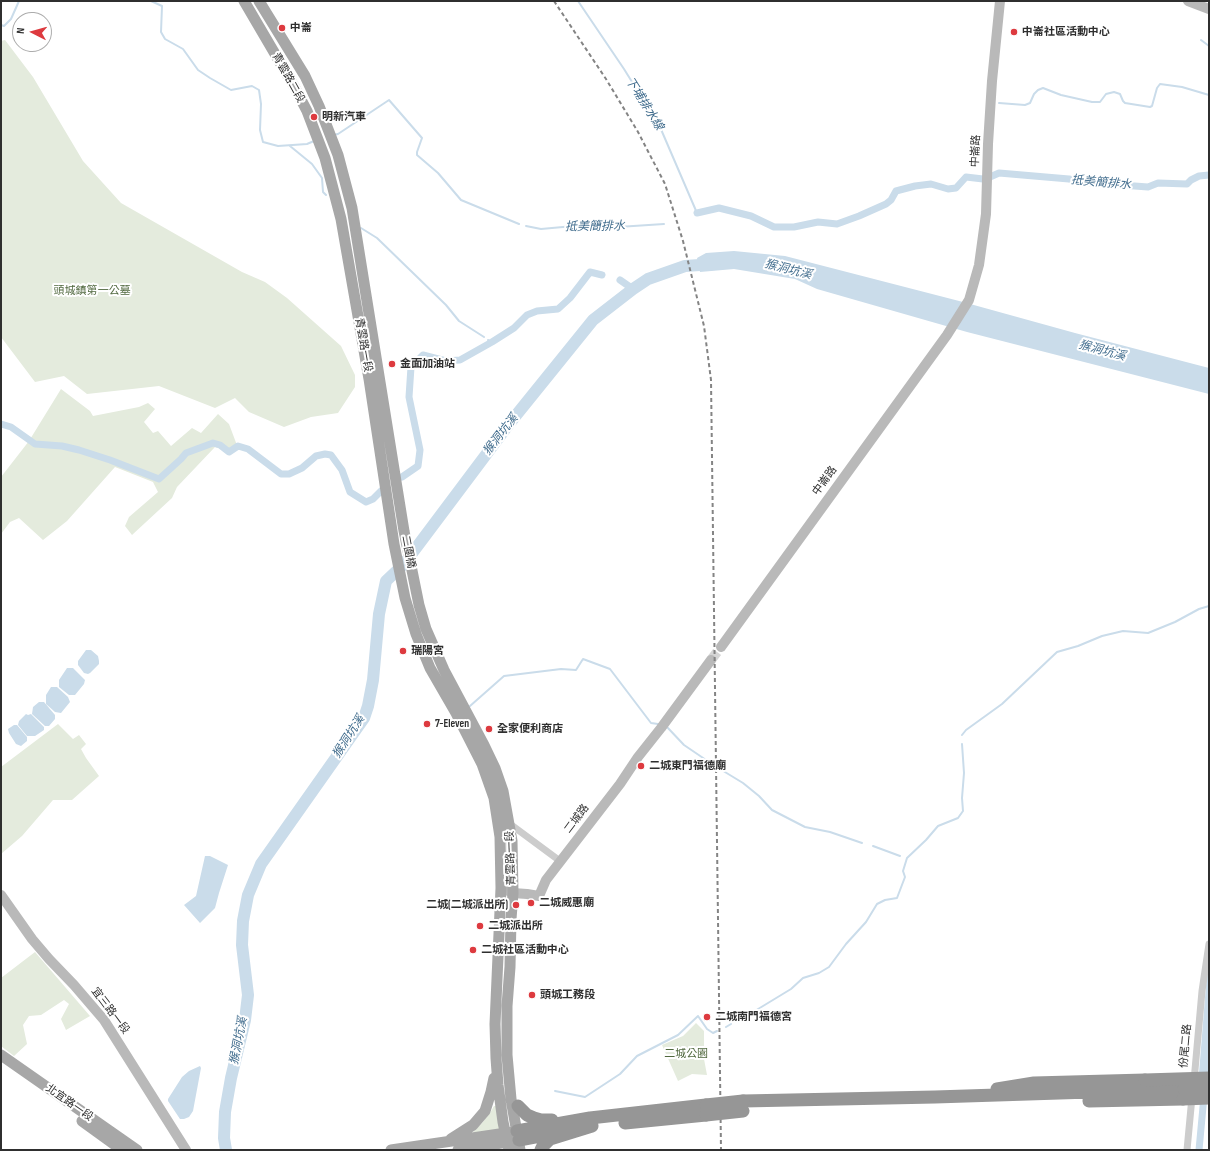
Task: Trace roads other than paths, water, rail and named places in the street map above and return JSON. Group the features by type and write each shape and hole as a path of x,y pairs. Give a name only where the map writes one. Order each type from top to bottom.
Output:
{"highway":[{"path":"936,1097 1034,1084 1209,1078"},
{"path":"743,1106 786,1108 1184,1094 1209,1088"},
{"path":"513,1141 591,1122 743,1106 936,1097 1184,1094 1209,1098"},
{"path":"515,1102 527,1115 541,1120 591,1122"},
{"path":"541,1150 550,1139 591,1122"}],"main road":[{"name":"青雲路二段","path":"244,1 307,111 325,158"},
{"name":"青雲路二段","path":"260,1 305,76 338,155"},
{"name":"青雲路一段","path":"338,155 352,208 402,519"},
{"name":"青雲路一段","path":"325,158 341,219 369,379 392,533"},
{"name":"二圍橋","path":"402,519 414,585"},
{"name":"二圍橋","path":"392,533 405,598"},
{"name":"青雲路一段","path":"414,585 418,605 426,629 444,670 495,768 503,791 510,824 512,840 512,893 505,933 495,1024 498,1085 503,1122 513,1141"},
{"name":"青雲路一段","path":"405,598 418,640 430,668 456,713 482,764 494,798 500,838 501,888 510,967 507,1006 507,1055 515,1102 513,1141"},
{"name":"北宜路一段","path":"1,1055 137,1150"},
{"path":"447,1141 473,1125 485,1111 492,1092 496,1058"},
{"name":"北宜路一段","path":"1,1064 122,1150"},
{"path":"391,1150 447,1141 513,1141"},
{"path":"458,1150 513,1141"}],"street":[{"name":"中崙路","path":"721,647 950,330 969,300 979,265 986,214 992,81 1000,1"},
{"path":"1188,1 1209,9"},
{"name":"二城路","path":"501,888 512,893 539,896 546,880 620,784 638,757 711,660"},
{"path":"510,824 560,861"},
{"name":"宜三路一段","path":"1,896 49,959 104,1020 186,1150"},
{"name":"份尾二路","path":"1187,1150 1202,991 1209,944"}],"water":[{"path":"734,251 785,256 1209,368 1209,394 967,332 817,289 795,279 734,269 700,272 697,258 706,253"},
{"path":"86,650 91,650 98,656 99,661 99,664 88,674 84,673 78,665 78,661"},
{"path":"67,668 73,668 85,680 84,684 75,695 69,695 59,687 59,680"},
{"path":"51,687 57,687 68,697 70,702 61,713 55,712 46,704 46,695"},
{"path":"39,702 44,702 55,715 55,719 49,726 45,726 32,714 33,707"},
{"path":"26,714 31,714 44,727 44,730 35,736 27,736 18,725 19,721"},
{"path":"14,725 17,725 27,737 27,741 21,746 16,744 9,733 8,729"},
{"path":"205,856 210,856 228,865 215,908 200,923 184,905 196,896"},
{"path":"1209,961 1209,1073 1199,1073 1206,985"},
{"path":"200,1066 201,1068 193,1111 189,1117 180,1119 168,1099 182,1077 189,1071"}],"waterway":[{"path":"1,25 4,26 11,19 19,1"},
{"name":"抵美簡排水","path":"139,1 151,1 162,6 161,32 165,39 183,49 198,70 231,90 252,86 259,90 261,104 260,130 263,142 278,146 307,144 314,141"},
{"name":"下埔排水線","path":"578,1 624,69 660,127 697,213"},
{"path":"1201,40 1209,46"},
{"path":"999,103 1025,105 1030,103 1034,94 1043,88 1061,95 1092,102 1100,102 1106,94 1114,92 1120,94 1125,103 1150,107 1152,106 1157,88 1160,84 1182,87 1209,95"},
{"name":"抵美簡排水","path":"333,135 338,134 389,100 422,138 417,155 438,173 461,200 519,224"},
{"path":"290,146 312,164 322,178 323,192 326,195"},
{"name":"抵美簡排水","path":"990,177 999,173 1069,179 1081,182 1148,187 1158,183 1187,184 1199,176 1209,175"},
{"name":"抵美簡排水","path":"697,213 719,208 751,216 774,227 794,227 818,222 837,224 886,204 891,200 896,191 931,184 948,189 956,188 966,177 983,179"},
{"name":"抵美簡排水","path":"526,226 541,229 596,224 618,227 664,224"},
{"path":"361,228 377,238 446,305 459,321 484,337"},
{"name":"猴洞坑溪","path":"226,1150 224,1138 225,1112 231,1078 245,1020 248,995 242,945 243,921 248,895 261,864 364,718 373,680 379,614 386,581 404,564 509,424 593,320 648,279 685,266 715,264"},
{"path":"402,477 418,466 420,450 409,397 411,367 423,355 446,361 460,360 514,328 527,315 537,311 558,309 570,298 590,272 602,275"},
{"path":"620,280 633,289"},
{"path":"488,340 492,342"},
{"path":"1,424 11,427 35,444 62,446 79,450 159,479 186,453 213,443 220,445 229,452 238,446 248,449 281,474 289,474 302,468 316,456 325,454 331,455 342,470 350,492 366,502 373,499 381,491"},
{"path":"962,735 966,730 1002,704 1057,652 1078,646 1102,636 1123,631 1148,633 1175,622 1199,609 1209,606"},
{"path":"470,706 504,676 561,669 576,670 583,659 610,669 651,723 658,724"},
{"path":"667,727 684,745 712,764"},
{"path":"740,1020 791,989 803,978 819,973 829,967 846,944 866,922 877,904 885,900 897,898 905,877 903,871 907,858 938,826 958,818 963,811 962,798 964,773 962,744"},
{"path":"720,769 743,783 759,796 772,810 805,827 830,832 862,843"},
{"path":"873,846 900,856"},
{"path":"555,1091 585,1097 620,1074 637,1056 678,1035 698,1016 707,1029 713,1033 717,1031"},
{"path":"726,1027 731,1024"},
{"path":"1199,1150 1204,1096"}],"tunnel":[{"path":"711,660 721,647"}],"railway":[{"path":"554,1 606,79 638,132 665,184 683,241 704,326 711,380 721,1150"}],"place":[{"name":"中崙","path":"282,28"},
{"name":"中崙社區活動中心","path":"1014,32"},
{"name":"明新汽車","path":"314,117"},
{"name":"金面加油站","path":"392,364"},
{"name":"瑞陽宮","path":"403,651"},
{"name":"7-Eleven","path":"427,724"},
{"name":"全家便利商店","path":"489,729"},
{"name":"二城東門福德廟","path":"641,766"},
{"name":"二城威惠廟","path":"531,903"},
{"name":"二城(二城派出所)","path":"516,905"},
{"name":"二城派出所","path":"480,926"},
{"name":"二城社區活動中心","path":"473,950"},
{"name":"頭城工務段","path":"532,995"},
{"name":"二城南門福德宮","path":"707,1017"}],"park label":[{"name":"頭城鎮第一公墓","path":"92,291"},
{"name":"二城公園","path":"686,1054"}]}
